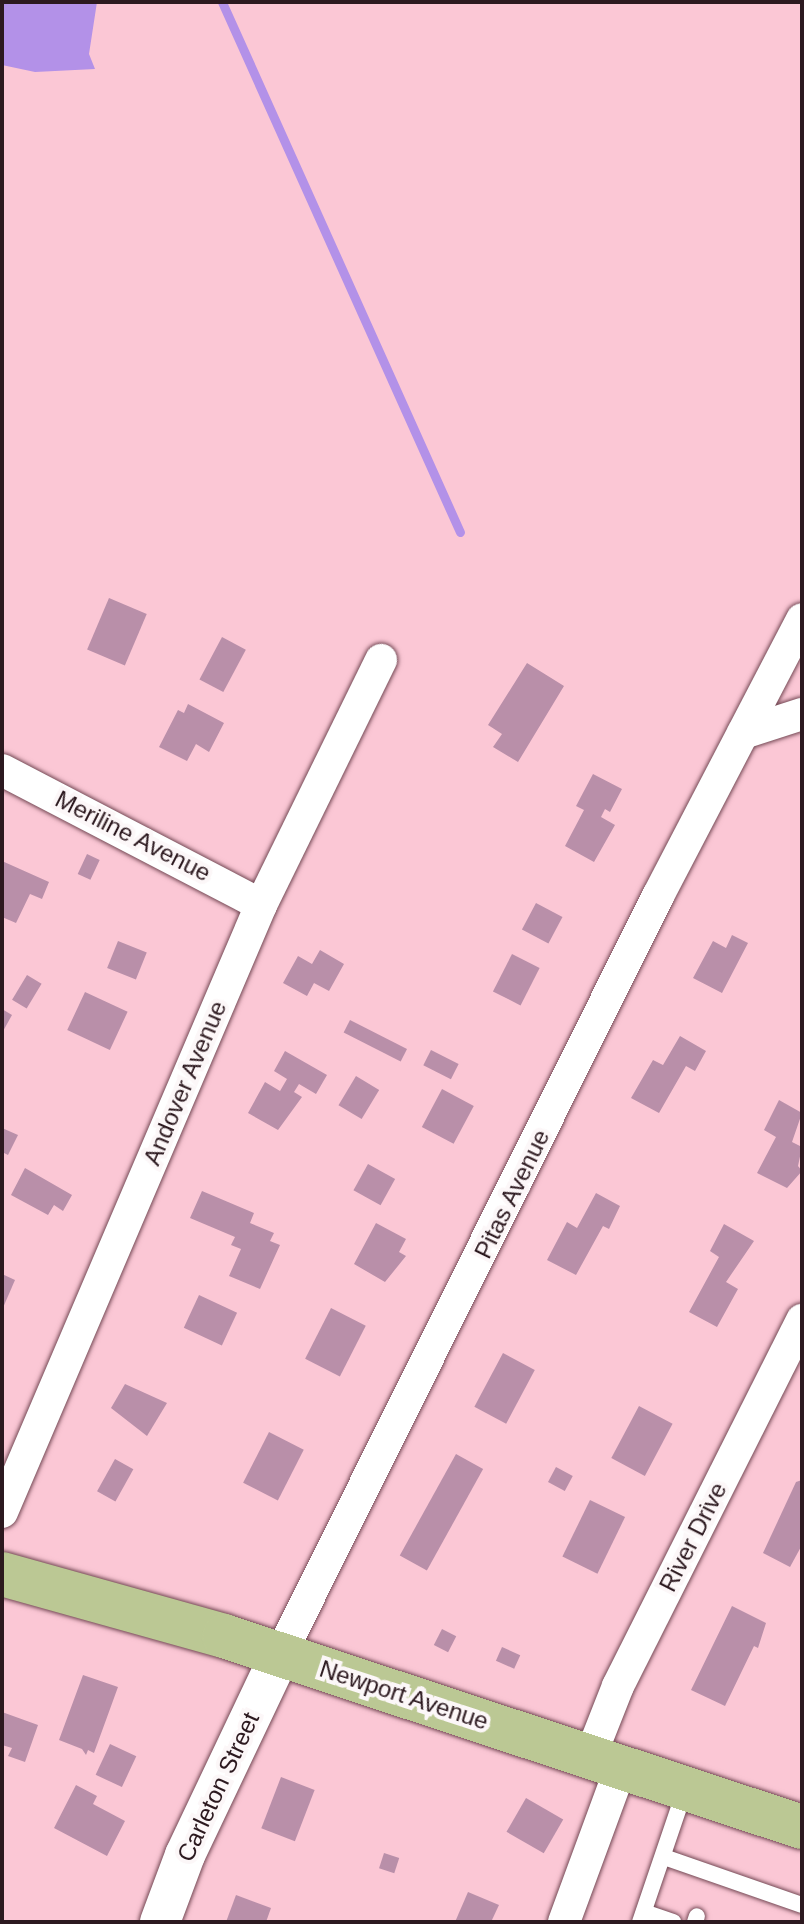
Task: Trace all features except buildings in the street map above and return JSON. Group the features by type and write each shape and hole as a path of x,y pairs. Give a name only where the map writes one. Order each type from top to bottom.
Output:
{"main road":[{"name":"Newport Avenue","path":"2,1574 280,1655 802,1827"}],"street":[{"name":"Pitas Avenue","path":"280,1655 802,619"},
{"name":"Andover Avenue","path":"2,1512 261,905 381,660"},
{"path":"743,733 802,714"},
{"name":"Meriline Avenue","path":"2,770 261,905"},
{"name":"River Drive","path":"564,1922 606,1762 618,1686 802,1320"},
{"name":"Carleton Street","path":"160,1922 185,1855 280,1655"}],"lane":[{"path":"673,1922 642,1917 685,1789"},
{"path":"664,1857 709,1882 744,1894 780,1897 802,1905"},
{"path":"773,1914 780,1897"}],"shaded area":[{"path":"2,2 97,2 89,54 95,69 35,72 2,65"}],"waterway":[{"path":"222,2 460,532"}]}
